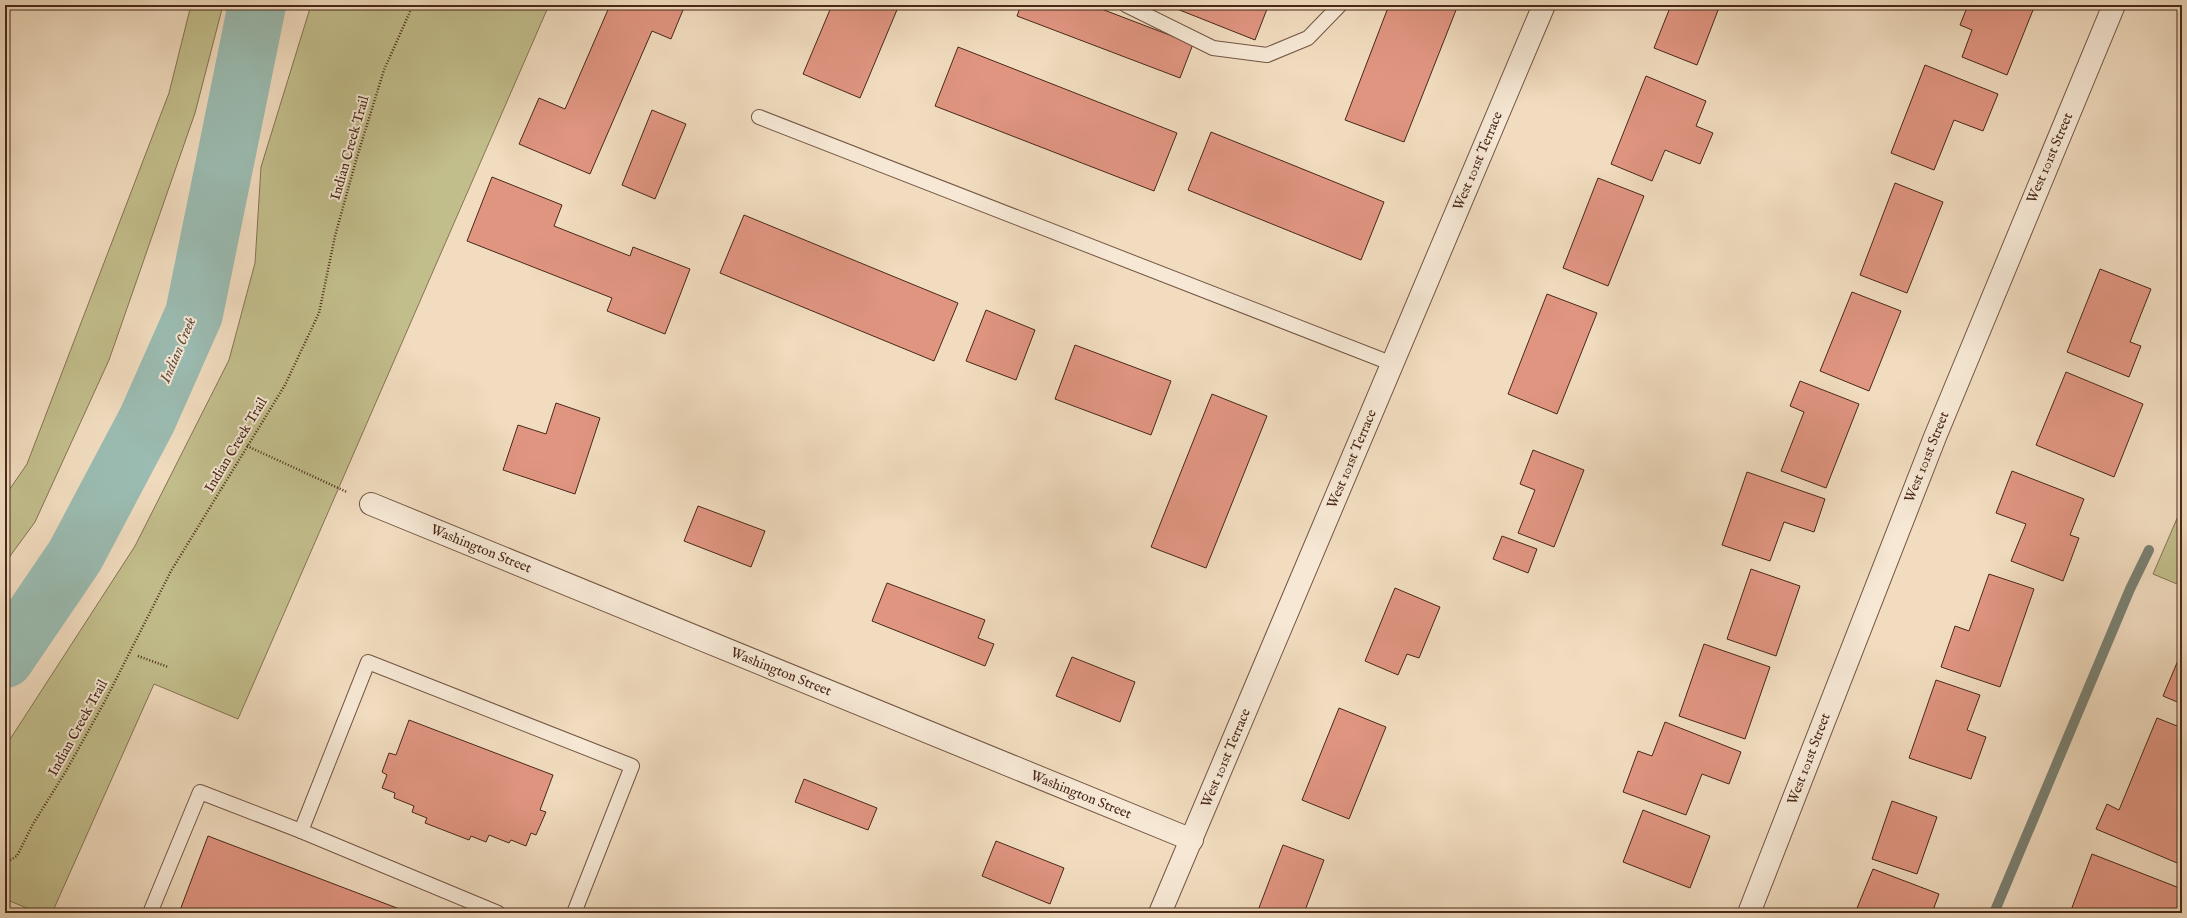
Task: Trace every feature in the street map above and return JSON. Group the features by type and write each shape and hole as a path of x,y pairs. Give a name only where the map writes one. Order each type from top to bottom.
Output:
{"street":[{"name":"West 101st Terrace","path":"1160,913 1544,5"},
{"name":"West 101st Street","path":"1749,913 1932,445 2114,5"},
{"name":"Washington Street","path":"371,504 1192,840"}],"lane":[{"path":"1126,5 1213,48 1267,55 1308,38 1340,5"},
{"path":"759,117 1392,364"},
{"path":"301,831 368,662 632,766 574,913"},
{"path":"150,913 200,792 301,831 498,913"}],"path":[{"name":"Indian Creek Trail","path":"5,863 17,856 33,824 66,771 105,701 171,571 285,385 319,313 335,236 384,70 413,5"},
{"path":"247,446 371,504"},
{"path":"138,656 168,667"}],"shaded area":[{"path":"191,5 223,5 195,113 109,360 35,522 5,563 5,496 27,464 169,93"},
{"path":"311,5 549,5 238,719 154,684 52,913 39,913 5,899 5,747 135,546 229,360 255,263 261,167"},
{"path":"2182,507 2182,586 2153,574"}],"building":[{"path":"610,5 685,5 671,39 652,31 590,174 519,144 539,98 565,109"},
{"path":"832,5 899,5 860,98 803,74"},
{"path":"1021,5 1091,5 1193,44 1180,78 1017,16"},
{"path":"1167,5 1258,5 1267,9 1255,40"},
{"path":"1389,5 1458,5 1404,142 1345,120"},
{"path":"1671,5 1720,5 1697,65 1654,48"},
{"path":"1968,5 2035,5 2007,75 1962,57 1972,30 1960,25"},
{"path":"958,47 1177,133 1154,191 935,106"},
{"path":"1925,65 1998,94 1983,131 1954,120 1934,170 1891,153"},
{"path":"1646,76 1706,101 1696,126 1713,133 1700,164 1665,150 1652,181 1611,164"},
{"path":"652,110 686,124 655,199 622,185"},
{"path":"1211,132 1384,202 1361,260 1188,190"},
{"path":"492,177 562,205 554,226 630,256 633,247 690,269 665,334 607,311 612,298 467,241"},
{"path":"1598,178 1644,196 1608,286 1563,268"},
{"path":"1895,183 1943,202 1907,293 1860,275"},
{"path":"744,215 958,303 934,361 720,273"},
{"path":"2100,269 2151,289 2130,342 2141,346 2129,377 2067,352"},
{"path":"1852,292 1901,311 1869,391 1820,371"},
{"path":"1547,294 1597,313 1557,414 1508,394"},
{"path":"986,310 1035,330 1016,380 966,361"},
{"path":"1075,345 1171,381 1151,435 1055,399"},
{"path":"2066,372 2143,404 2114,477 2036,445"},
{"path":"1800,381 1859,404 1826,488 1781,471 1804,412 1790,406"},
{"path":"1212,394 1267,416 1206,568 1151,547"},
{"path":"556,403 600,418 575,494 503,470 518,425 546,434"},
{"path":"1533,450 1584,470 1554,547 1518,533 1535,490 1520,484"},
{"path":"2012,471 2084,499 2070,535 2079,538 2063,581 2011,561 2026,524 1996,513"},
{"path":"1747,472 1825,499 1814,532 1784,522 1770,561 1722,545"},
{"path":"698,506 765,531 751,567 684,541"},
{"path":"1502,536 1537,549 1528,573 1493,559"},
{"path":"1751,569 1800,586 1776,656 1727,639"},
{"path":"1989,574 2034,589 2000,687 1941,667 1955,626 1969,631"},
{"path":"887,583 985,620 978,638 994,644 985,666 872,621"},
{"path":"1395,588 1440,607 1419,658 1407,654 1398,675 1365,661"},
{"path":"1704,644 1770,667 1745,739 1679,716"},
{"path":"2182,651 2182,704 2163,696"},
{"path":"1072,657 1135,682 1120,722 1056,696"},
{"path":"1936,680 1980,695 1967,730 1986,737 1971,779 1909,758"},
{"path":"1339,708 1386,727 1349,819 1302,800"},
{"path":"2157,718 2182,728 2182,865 2096,829 2107,804 2119,810"},
{"path":"409,720 553,775 540,810 546,812 536,835 531,833 526,846 511,840 509,843 489,835 486,842 471,836 469,840 425,823 427,818 412,812 414,806 394,798 395,793 382,788 387,775 382,772 389,753 396,755"},
{"path":"1665,722 1741,752 1729,784 1702,774 1686,815 1623,792 1638,751 1652,756"},
{"path":"804,779 877,808 868,830 795,802"},
{"path":"1892,801 1937,817 1917,874 1872,859"},
{"path":"1643,810 1710,836 1690,888 1623,862"},
{"path":"208,836 410,913 179,913"},
{"path":"996,841 1064,868 1050,904 982,876"},
{"path":"1283,845 1324,860 1304,913 1257,913"},
{"path":"2092,854 2182,889 2182,913 2070,913"},
{"path":"1873,869 1939,894 1932,913 1855,913"}],"waterway":[{"name":"Indian Creek","path":"5,659 75,556 147,420 194,314 257,5"},
{"path":"1994,913 2130,589 2149,550"}]}
